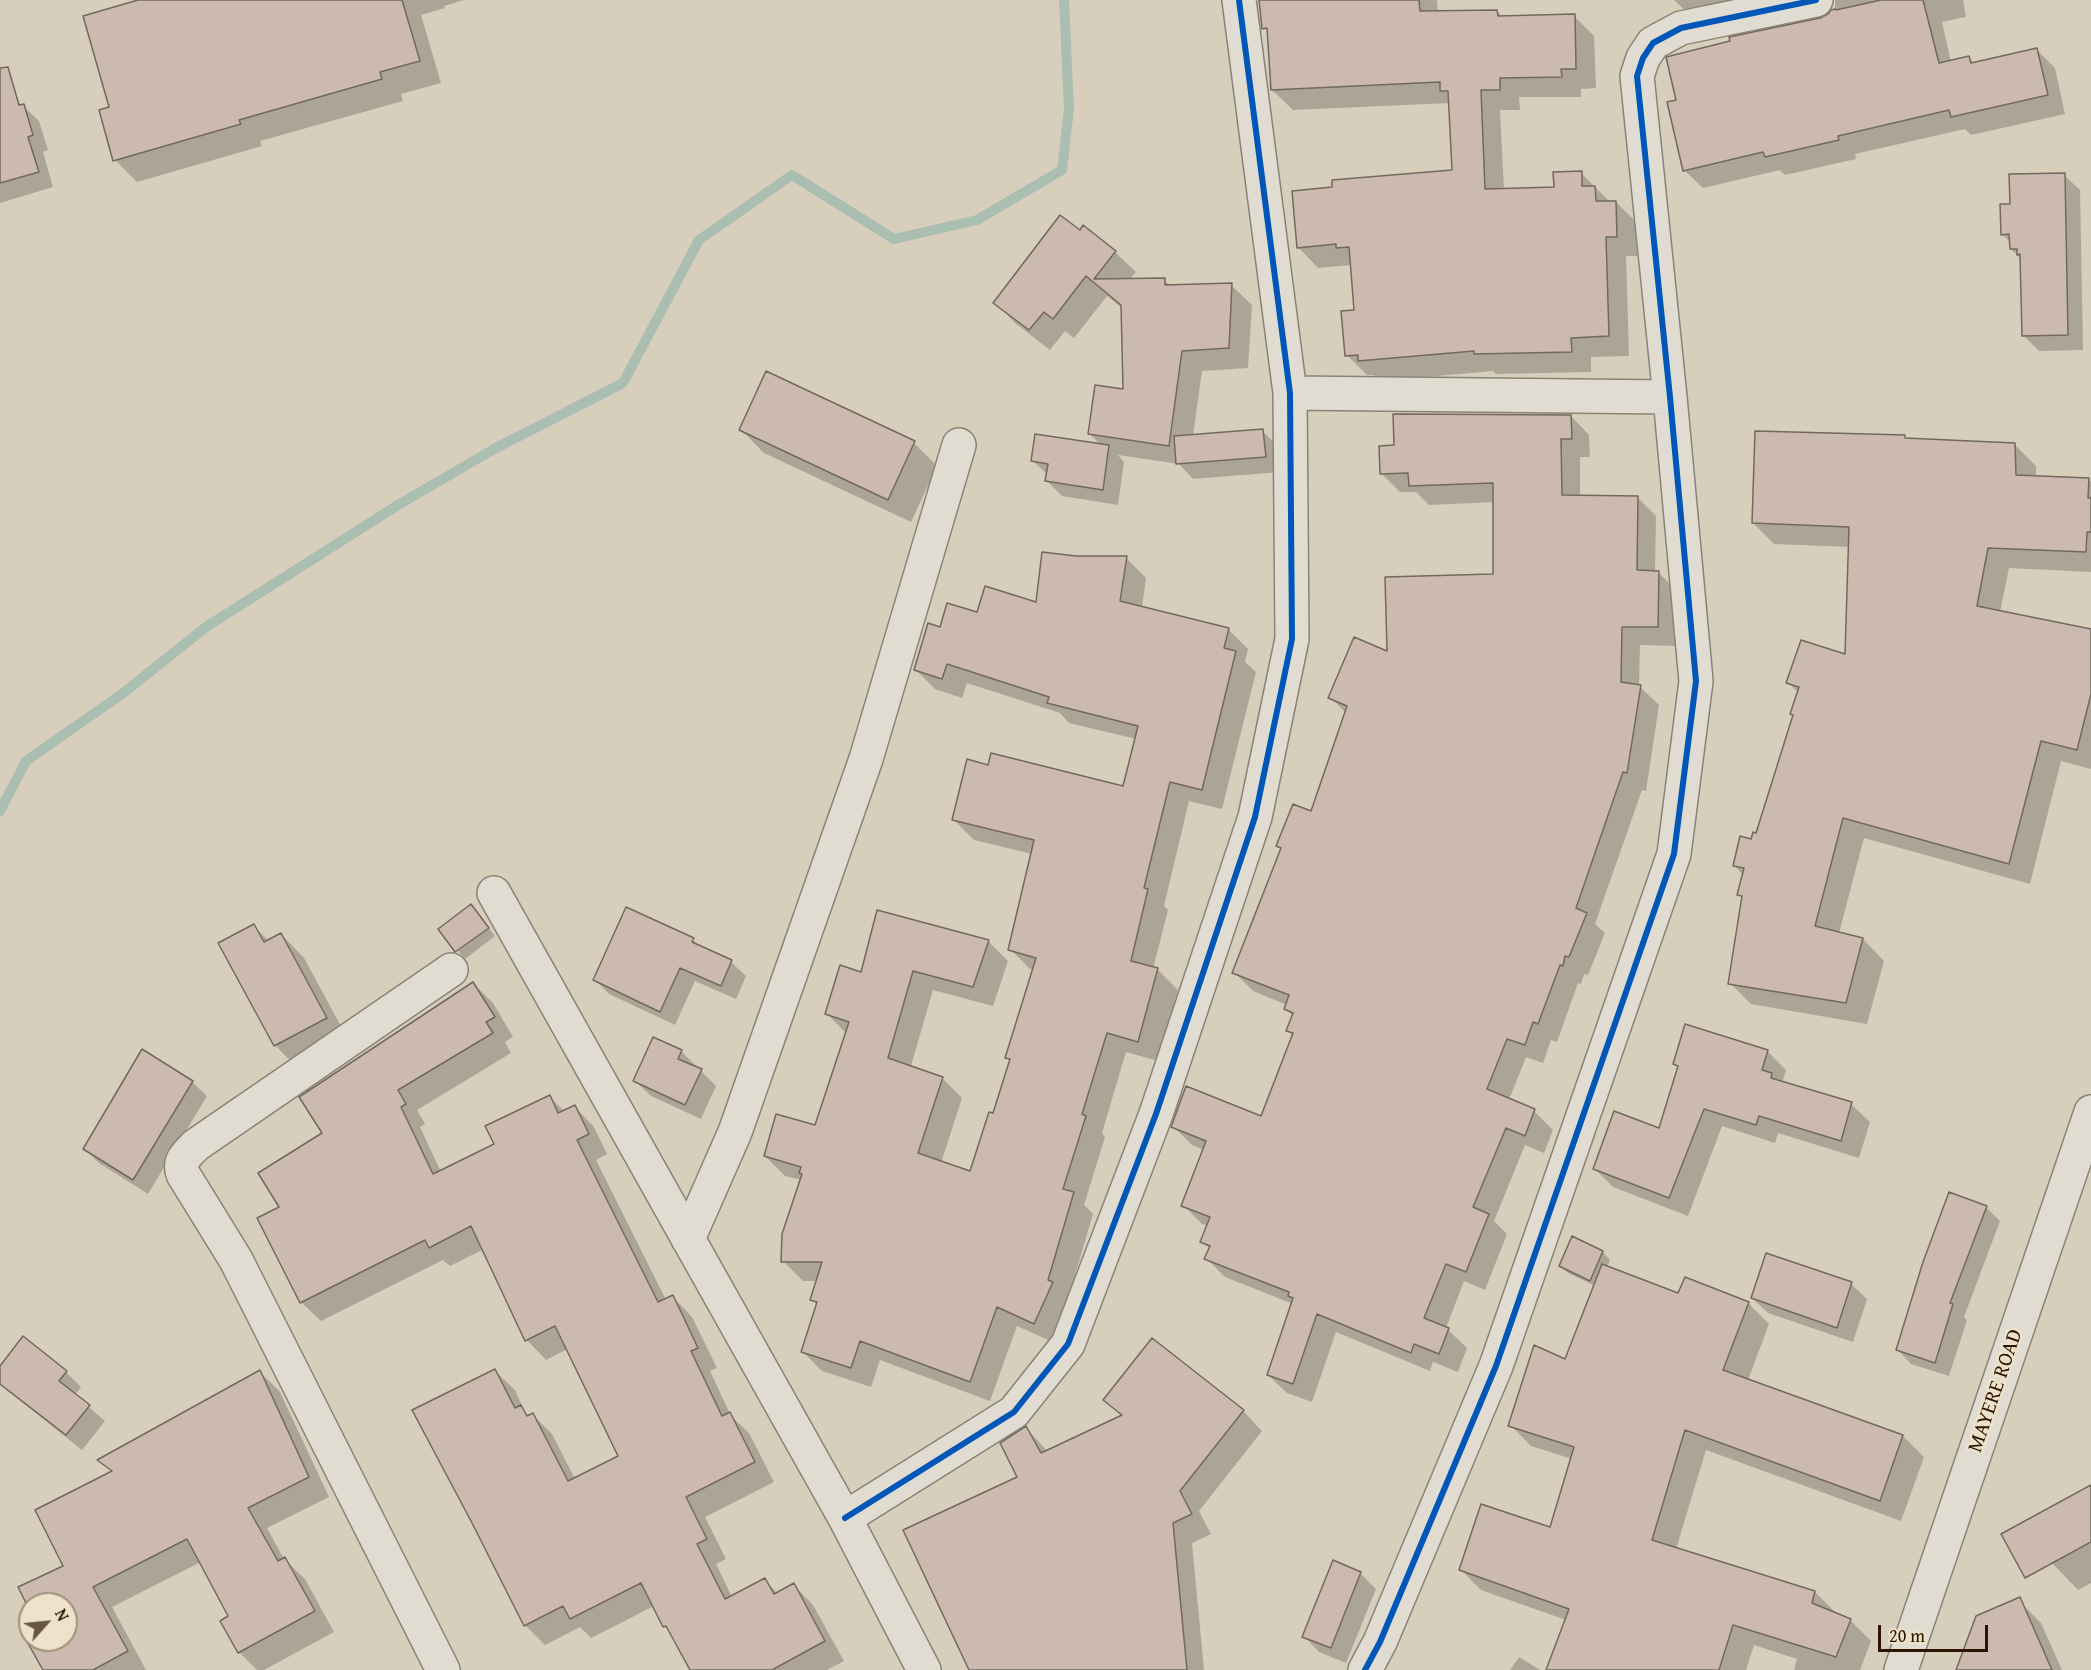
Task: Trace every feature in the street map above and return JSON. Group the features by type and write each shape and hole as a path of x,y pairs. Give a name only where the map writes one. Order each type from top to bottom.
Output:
{"street":[{"path":"845,1518 1014,1412 1068,1344 1156,1114 1255,817 1292,639 1290,393 1239,0"},
{"path":"1365,1670 1380,1642 1496,1366 1674,854 1696,681 1637,76 1643,58 1653,43 1681,28 1816,0"},
{"path":"1290,393 1670,398"},
{"path":"688,1239 735,1132 866,759 959,445"},
{"path":"494,893 845,1518 924,1670"},
{"path":"443,1670 236,1260 180,1167 185,1156 196,1145 451,970"},
{"name":"MAYERE ROAD","path":"1901,1670 2091,1115"}],"building":[{"path":"138,0 402,0 420,61 380,72 382,79 239,120 241,124 113,161 99,110 109,107 83,16"},
{"path":"1259,0 1419,0 1420,11 1497,10 1498,16 1575,14 1576,69 1561,69 1562,77 1500,78 1500,90 1481,90 1485,189 1554,187 1553,172 1582,171 1582,186 1595,186 1596,201 1616,201 1617,237 1606,237 1609,336 1571,338 1572,352 1474,354 1474,351 1358,361 1358,355 1345,356 1341,311 1354,310 1349,247 1336,248 1336,244 1297,248 1292,191 1332,187 1332,180 1452,170 1448,91 1440,91 1440,82 1271,90 1267,28 1262,29"},
{"path":"1881,0 1923,0 1939,63 1969,56 1971,63 2037,48 2048,95 1951,117 1949,110 1838,136 1839,140 1765,157 1763,152 1683,171 1667,102 1676,100 1666,57 1730,41 1729,37 1820,18 1831,10"},
{"path":"8,67 19,105 24,104 33,135 28,137 39,172 0,183 0,68"},
{"path":"2065,173 2068,335 2022,336 2020,254 2017,255 2017,249 2010,249 2009,234 2001,235 2000,204 2010,204 2009,174"},
{"path":"1060,215 1080,230 1083,225 1116,251 1094,279 1165,278 1165,285 1232,283 1229,348 1182,351 1169,446 1088,434 1095,385 1123,389 1121,305 1086,276 1053,319 1044,312 1029,330 993,303"},
{"path":"766,371 915,441 888,500 739,430"},
{"path":"1393,414 1571,415 1572,439 1561,439 1562,495 1638,496 1637,570 1659,571 1658,627 1622,627 1621,682 1641,685 1627,773 1623,772 1576,908 1587,913 1569,957 1565,956 1563,966 1560,965 1538,1024 1533,1022 1525,1045 1507,1039 1487,1089 1535,1109 1525,1136 1506,1128 1473,1207 1489,1214 1466,1272 1446,1264 1424,1318 1449,1328 1439,1354 1414,1344 1411,1353 1317,1314 1293,1384 1267,1375 1293,1298 1288,1296 1289,1292 1204,1259 1210,1246 1200,1242 1210,1217 1181,1206 1206,1141 1171,1127 1186,1086 1261,1116 1293,1033 1286,1031 1293,1013 1284,1009 1289,995 1232,973 1281,848 1276,846 1293,804 1311,811 1347,706 1328,698 1354,637 1387,651 1385,577 1493,574 1493,483 1409,486 1408,473 1380,474 1379,446 1394,445"},
{"path":"1263,429 1266,457 1176,464 1174,436"},
{"path":"1755,431 1905,435 1905,438 2015,443 2016,475 2089,478 2091,532 2087,532 2086,552 1988,548 1977,606 2091,629 2091,694 2077,750 2041,741 2009,864 1843,818 1815,926 1863,938 1846,1003 1728,984 1742,896 1737,895 1744,868 1733,866 1740,836 1751,839 1753,832 1756,833 1793,715 1790,714 1799,687 1786,683 1801,640 1845,654 1849,527 1752,523"},
{"path":"1035,434 1109,445 1103,490 1045,481 1048,464 1031,461"},
{"path":"1042,552 1076,556 1127,556 1120,601 1229,628 1224,648 1236,651 1202,790 1170,782 1144,888 1148,889 1131,961 1158,968 1138,1042 1107,1033 1082,1114 1086,1116 1063,1189 1074,1192 1048,1280 1053,1282 1034,1324 997,1307 970,1382 860,1341 851,1368 801,1352 817,1302 810,1300 822,1262 781,1262 782,1234 802,1174 799,1173 801,1167 764,1156 776,1114 815,1125 849,1022 825,1014 840,965 861,972 877,910 989,940 973,987 913,971 888,1058 943,1077 918,1153 970,1171 989,1112 993,1113 1010,1059 1005,1058 1036,958 1008,950 1034,840 952,820 967,759 988,765 991,753 1123,786 1138,726 1047,703 1049,697 947,664 942,679 914,670 928,623 940,627 947,603 977,612 985,586 1036,602"},
{"path":"471,904 489,928 455,952 438,929"},
{"path":"626,907 694,938 692,942 732,960 721,986 680,968 660,1012 593,980"},
{"path":"254,924 264,942 281,933 327,1018 274,1046 218,943"},
{"path":"473,982 495,1017 486,1022 493,1033 398,1090 406,1104 401,1107 433,1174 494,1144 485,1126 550,1095 558,1113 575,1105 589,1134 577,1140 658,1302 673,1295 698,1348 691,1351 722,1416 730,1412 755,1462 686,1497 707,1539 697,1544 725,1599 765,1578 774,1594 794,1583 825,1641 772,1670 690,1670 666,1626 663,1627 641,1583 570,1619 563,1606 524,1626 412,1410 495,1369 515,1408 521,1405 527,1416 533,1413 568,1481 618,1456 555,1326 525,1341 471,1226 429,1248 425,1240 300,1303 257,1218 279,1207 258,1173 322,1133 299,1097"},
{"path":"1685,1024 1768,1050 1762,1070 1772,1073 1771,1078 1852,1102 1841,1141 1759,1116 1756,1125 1704,1109 1669,1198 1593,1169 1614,1111 1659,1128 1678,1066 1673,1064"},
{"path":"653,1037 682,1050 678,1059 702,1069 685,1105 633,1081"},
{"path":"142,1049 193,1081 133,1180 83,1149"},
{"path":"1949,1192 1987,1206 1950,1303 1953,1304 1935,1363 1896,1350 1923,1262"},
{"path":"1572,1236 1603,1251 1590,1281 1559,1266"},
{"path":"1766,1253 1852,1282 1837,1328 1751,1298"},
{"path":"1602,1264 1678,1293 1685,1277 1749,1302 1723,1370 1903,1435 1880,1501 1685,1430 1652,1540 1815,1591 1812,1603 1851,1619 1836,1657 1733,1625 1719,1670 1546,1670 1569,1609 1459,1570 1481,1504 1550,1527 1574,1447 1508,1426 1534,1345 1565,1359"},
{"path":"23,1336 67,1371 59,1381 90,1405 66,1435 0,1384 0,1366"},
{"path":"1152,1338 1244,1410 1180,1491 1192,1514 1173,1523 1187,1670 969,1670 903,1530 1017,1477 1000,1443 1026,1426 1041,1453 1122,1415 1103,1400"},
{"path":"260,1370 309,1477 248,1508 278,1561 285,1557 315,1611 238,1653 220,1621 228,1616 187,1539 93,1587 128,1651 93,1670 43,1670 33,1652 78,1652 78,1592 20,1592 18,1587 63,1566 35,1510 112,1471 97,1460"},
{"path":"2091,1485 2091,1542 2025,1578 2001,1534"},
{"path":"1333,1560 1361,1572 1331,1648 1302,1637"},
{"path":"2020,1597 2052,1670 1956,1670 1976,1616"}],"waterway":[{"path":"0,811 26,761 122,694 206,627 398,505 494,449 623,383 699,240 792,175 894,239 977,220 1062,170 1069,109 1064,0"}],"cycle path":[{"path":"845,1518 1014,1412 1068,1344 1156,1114 1255,817 1292,639 1290,393 1239,0"},
{"path":"1365,1670 1380,1642 1496,1366 1674,854 1696,681 1637,76 1643,58 1653,43 1681,28 1816,0"}]}
